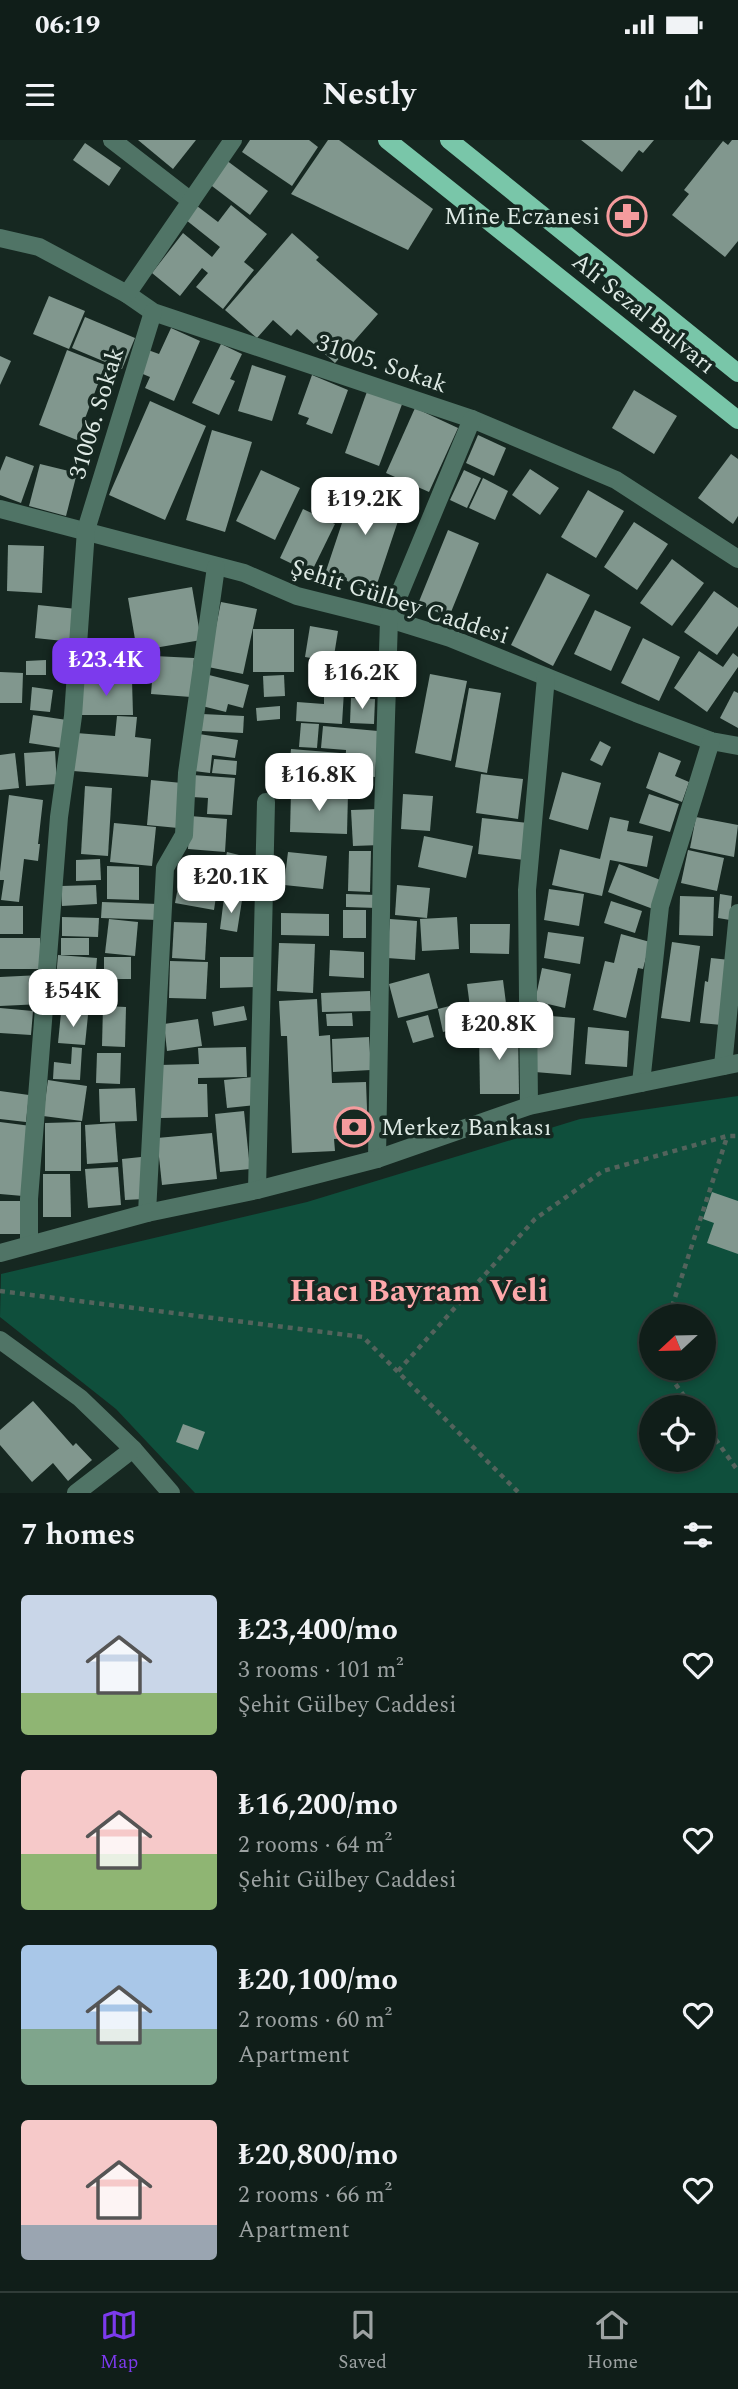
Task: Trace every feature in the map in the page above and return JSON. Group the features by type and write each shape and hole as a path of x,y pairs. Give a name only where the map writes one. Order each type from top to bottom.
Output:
{"main road":[{"name":"Ali Sezal Bulvarı","path":"387,140 738,420"},
{"name":"Ali Sezal Bulvarı","path":"449,140 738,373"}],"street":[{"path":"112,140 191,201"},
{"path":"127,294 233,140"},
{"name":"31005. Sokak","path":"0,238 39,247 127,294 153,312 472,419 615,480 738,559"},
{"name":"31006. Sokak","path":"29,1244 29,1199 59,817 73,716 86,530 153,312"},
{"path":"377,1159 389,619 472,419"},
{"name":"Şehit Gülbey Caddesi","path":"0,509 244,573 297,596 389,619 450,638 711,741 738,746"},
{"path":"147,1213 165,868 184,835 187,773 216,567"},
{"path":"529,1106 527,890 545,677"},
{"path":"641,1083 660,906 711,741"},
{"path":"257,1190 266,802"},
{"path":"0,1253 147,1213 257,1190 377,1159 529,1106 730,1064 738,913"},
{"path":"0,1340 80,1398 133,1449 171,1493"},
{"path":"76,1493 133,1449"}],"path":[{"path":"672,1304 727,1136"},
{"path":"398,1371 535,1219 603,1171 727,1136 738,1136"},
{"path":"0,1291 363,1337 519,1493"},
{"path":"716,1440 738,1471"}],"green space":[{"path":"738,1096 738,1493 195,1493 116,1409 0,1317 1,1274 307,1202 580,1119"}],"building":[{"path":"138,140 196,140 173,169"},
{"path":"250,140 309,140 318,147 292,186 242,152"},
{"path":"328,140 339,140 433,209 408,250 291,194"},
{"path":"581,140 654,140 643,153 639,150 622,172"},
{"path":"732,140 738,140 738,241 725,257 672,215 689,194 684,190 723,141 728,145"},
{"path":"85,143 121,168 109,186 73,160"},
{"path":"226,160 268,191 250,215 208,183"},
{"path":"231,205 267,234 244,262 254,270 223,309 196,287 208,273 202,268 180,296 152,273 183,233 212,257 220,247 186,220 197,206 218,222"},
{"path":"292,233 319,257 316,260 378,314 335,363 297,329 291,336 273,320 257,338 225,310"},
{"path":"49,296 85,311 69,349 33,334"},
{"path":"85,317 135,338 122,369 72,348"},
{"path":"171,328 200,341 174,401 145,388 150,377 138,372 148,350 159,354"},
{"path":"221,344 242,354 230,379 235,381 219,415 192,403"},
{"path":"67,350 105,365 77,440 39,425"},
{"path":"0,356 11,361 0,385"},
{"path":"252,365 286,376 272,421 238,411"},
{"path":"312,375 348,390 332,434 306,424 309,418 298,414"},
{"path":"369,386 404,399 379,466 345,453"},
{"path":"634,390 677,416 654,454 612,428"},
{"path":"150,401 206,426 165,520 109,495"},
{"path":"415,408 458,428 429,492 386,473"},
{"path":"212,430 252,442 225,532 186,520"},
{"path":"478,435 506,448 494,476 466,463"},
{"path":"731,454 738,459 738,516 733,524 698,498"},
{"path":"6,456 34,466 21,503 0,495 0,471"},
{"path":"40,464 77,473 66,516 29,506"},
{"path":"530,469 559,488 540,515 512,495"},
{"path":"261,470 300,488 275,540 236,521"},
{"path":"464,470 481,478 467,508 450,500"},
{"path":"483,478 508,491 495,520 469,508"},
{"path":"355,484 405,500 375,590 325,574"},
{"path":"588,490 624,511 596,558 561,537"},
{"path":"303,509 335,524 311,573 280,558"},
{"path":"634,522 668,544 637,590 604,567"},
{"path":"448,530 479,543 449,617 418,604"},
{"path":"8,545 44,546 42,593 7,591"},
{"path":"672,559 704,583 672,626 640,603"},
{"path":"547,573 590,595 553,666 511,645"},
{"path":"192,587 201,640 137,651 128,598"},
{"path":"714,591 738,608 738,626 717,655 684,632"},
{"path":"221,602 257,609 243,674 208,667"},
{"path":"38,605 77,609 73,642 35,638"},
{"path":"595,610 631,627 611,671 574,654"},
{"path":"310,626 338,631 333,662 305,657"},
{"path":"253,629 294,629 294,672 253,672"},
{"path":"643,638 680,657 659,701 621,683"},
{"path":"699,651 723,667 733,653 738,657 738,667 707,712 674,688"},
{"path":"154,656 194,658 191,697 151,694"},
{"path":"46,660 46,675 26,675 26,661"},
{"path":"0,672 23,673 22,703 0,703"},
{"path":"430,674 467,681 451,761 415,753"},
{"path":"209,675 249,685 243,708 228,704 226,712 202,706"},
{"path":"284,675 285,696 264,697 263,676"},
{"path":"80,680 132,680 133,715 79,715"},
{"path":"32,687 53,690 50,712 30,710"},
{"path":"469,688 501,693 487,773 455,767"},
{"path":"324,690 344,691 342,724 296,721 297,702 324,704"},
{"path":"734,691 738,693 738,728 720,718"},
{"path":"351,698 375,699 374,724 350,723"},
{"path":"280,706 280,719 257,721 256,708"},
{"path":"202,714 244,716 243,733 201,731"},
{"path":"33,715 67,720 62,748 29,743"},
{"path":"117,716 137,717 135,737 151,739 148,777 73,771 76,733 115,736"},
{"path":"301,723 319,724 317,748 299,747"},
{"path":"323,726 378,731 375,777 345,774 346,750 321,748"},
{"path":"199,734 238,740 235,758 212,755 210,773 194,771"},
{"path":"600,741 611,747 602,766 590,760"},
{"path":"291,749 340,753 338,786 288,782"},
{"path":"55,751 57,784 26,786 24,753"},
{"path":"659,752 681,761 675,776 689,782 682,802 646,788"},
{"path":"15,753 19,788 0,790 0,755"},
{"path":"214,759 237,761 236,775 212,773"},
{"path":"562,772 601,783 588,830 549,819"},
{"path":"481,774 523,779 518,819 476,813"},
{"path":"193,775 235,778 232,815 207,814 208,798 192,797"},
{"path":"151,780 182,783 178,828 147,825"},
{"path":"85,786 112,788 108,856 81,854"},
{"path":"291,792 348,793 347,834 290,832"},
{"path":"403,794 433,796 430,831 401,829"},
{"path":"649,794 679,804 670,832 639,823"},
{"path":"9,795 43,800 38,861 24,859 19,902 1,900 4,880 0,880 0,872"},
{"path":"379,809 381,845 353,846 351,810"},
{"path":"190,816 227,819 225,852 188,849"},
{"path":"610,817 629,821 627,831 653,836 647,867 610,860 602,896 552,885 560,849 600,859"},
{"path":"696,817 738,825 734,857 690,848"},
{"path":"482,818 528,823 524,860 478,854"},
{"path":"114,823 156,827 152,866 110,862"},
{"path":"424,836 473,846 466,878 418,867"},
{"path":"688,850 724,858 717,891 681,883"},
{"path":"349,851 371,851 370,892 348,891"},
{"path":"227,852 255,859 246,897 218,891"},
{"path":"288,852 327,856 323,889 284,885"},
{"path":"100,859 101,880 76,881 76,860"},
{"path":"619,864 663,881 653,909 608,892"},
{"path":"107,866 139,867 139,900 107,899"},
{"path":"180,876 218,883 214,910 175,903"},
{"path":"96,885 97,904 62,906 61,886"},
{"path":"397,885 430,888 427,918 395,915"},
{"path":"549,889 584,894 579,926 544,920"},
{"path":"346,894 377,895 377,908 346,907"},
{"path":"720,894 732,896 730,920 718,918"},
{"path":"680,896 714,897 713,936 679,935"},
{"path":"224,898 242,900 237,932 220,929"},
{"path":"611,901 642,911 635,933 604,923"},
{"path":"102,902 158,904 158,920 101,918"},
{"path":"0,906 23,906 23,934 0,934"},
{"path":"343,910 366,910 366,938 343,938"},
{"path":"281,913 329,914 329,936 281,935"},
{"path":"62,917 99,918 98,937 62,936"},
{"path":"457,917 459,949 422,951 420,919"},
{"path":"109,919 138,922 135,956 105,953"},
{"path":"390,919 417,921 415,960 387,958"},
{"path":"174,922 207,923 205,960 172,958"},
{"path":"470,924 510,924 509,954 470,953"},
{"path":"548,932 584,937 580,964 544,958"},
{"path":"621,934 650,942 643,969 638,968 626,1018 593,1010 605,961 614,963"},
{"path":"0,938 40,938 40,969 0,969"},
{"path":"61,938 89,938 89,955 61,955"},
{"path":"672,942 700,946 690,1022 661,1018"},
{"path":"279,943 315,944 313,993 277,991"},
{"path":"330,950 364,952 364,978 329,976"},
{"path":"58,955 97,958 94,994 55,991"},
{"path":"104,957 131,957 131,979 104,979"},
{"path":"220,957 258,957 258,987 220,988"},
{"path":"711,958 730,960 722,1025 700,1023"},
{"path":"170,961 208,962 206,999 169,998"},
{"path":"542,968 571,974 565,1008 535,1001"},
{"path":"429,973 438,1008 398,1018 389,984"},
{"path":"41,975 42,1004 0,1006 0,977"},
{"path":"503,980 507,1011 471,1015 467,984"},
{"path":"370,991 371,1011 322,1012 321,993"},
{"path":"62,993 97,996 96,1009 88,1008 88,1011 61,1008"},
{"path":"317,999 319,1036 330,1035 332,1083 366,1082 368,1137 334,1139 335,1151 292,1153 287,1036 281,1036 279,1001"},
{"path":"465,1002 471,1025 443,1032 438,1009"},
{"path":"103,1006 126,1007 125,1047 102,1046"},
{"path":"244,1006 247,1020 214,1026 212,1012"},
{"path":"0,1008 33,1011 31,1035 0,1033"},
{"path":"61,1013 88,1015 85,1045 58,1043"},
{"path":"352,1013 353,1026 327,1026 326,1014"},
{"path":"428,1015 434,1037 413,1043 406,1021"},
{"path":"539,1015 575,1018 571,1075 535,1072"},
{"path":"198,1019 202,1046 167,1051 164,1024"},
{"path":"588,1027 629,1031 627,1067 585,1064"},
{"path":"518,1030 519,1094 480,1094 479,1031"},
{"path":"369,1037 371,1070 333,1072 332,1039"},
{"path":"72,1047 82,1048 80,1080 53,1079 54,1062 71,1064"},
{"path":"246,1047 247,1077 198,1078 198,1084 207,1084 208,1117 161,1118 159,1065 199,1064 198,1048"},
{"path":"97,1053 121,1053 120,1084 96,1083"},
{"path":"253,1077 256,1105 227,1108 224,1080"},
{"path":"48,1080 87,1086 82,1121 43,1116"},
{"path":"135,1088 137,1121 100,1122 99,1089"},
{"path":"0,1091 29,1095 26,1122 0,1119"},
{"path":"244,1111 250,1169 220,1172 215,1114"},
{"path":"0,1122 31,1126 23,1196 0,1194"},
{"path":"81,1122 81,1171 45,1171 45,1123"},
{"path":"115,1123 118,1162 87,1164 85,1125"},
{"path":"212,1133 217,1179 162,1185 157,1138"},
{"path":"141,1157 144,1199 125,1200 122,1159"},
{"path":"118,1167 121,1205 88,1208 85,1169"},
{"path":"43,1174 70,1174 71,1217 43,1217"},
{"path":"712,1192 738,1201 738,1254 707,1243 714,1223 703,1219"},
{"path":"0,1201 23,1201 23,1234 0,1234"},
{"path":"33,1401 73,1446 76,1443 92,1460 68,1481 53,1463 32,1482 0,1445 0,1430"},
{"path":"183,1424 205,1432 198,1450 176,1442"}],"place":[{"name":"Mine Eczanesi","path":"627,216"},
{"name":"Merkez Bankası","path":"354,1127"}],"district":[{"name":"Hacı Bayram Veli","path":"419,1290"}]}
